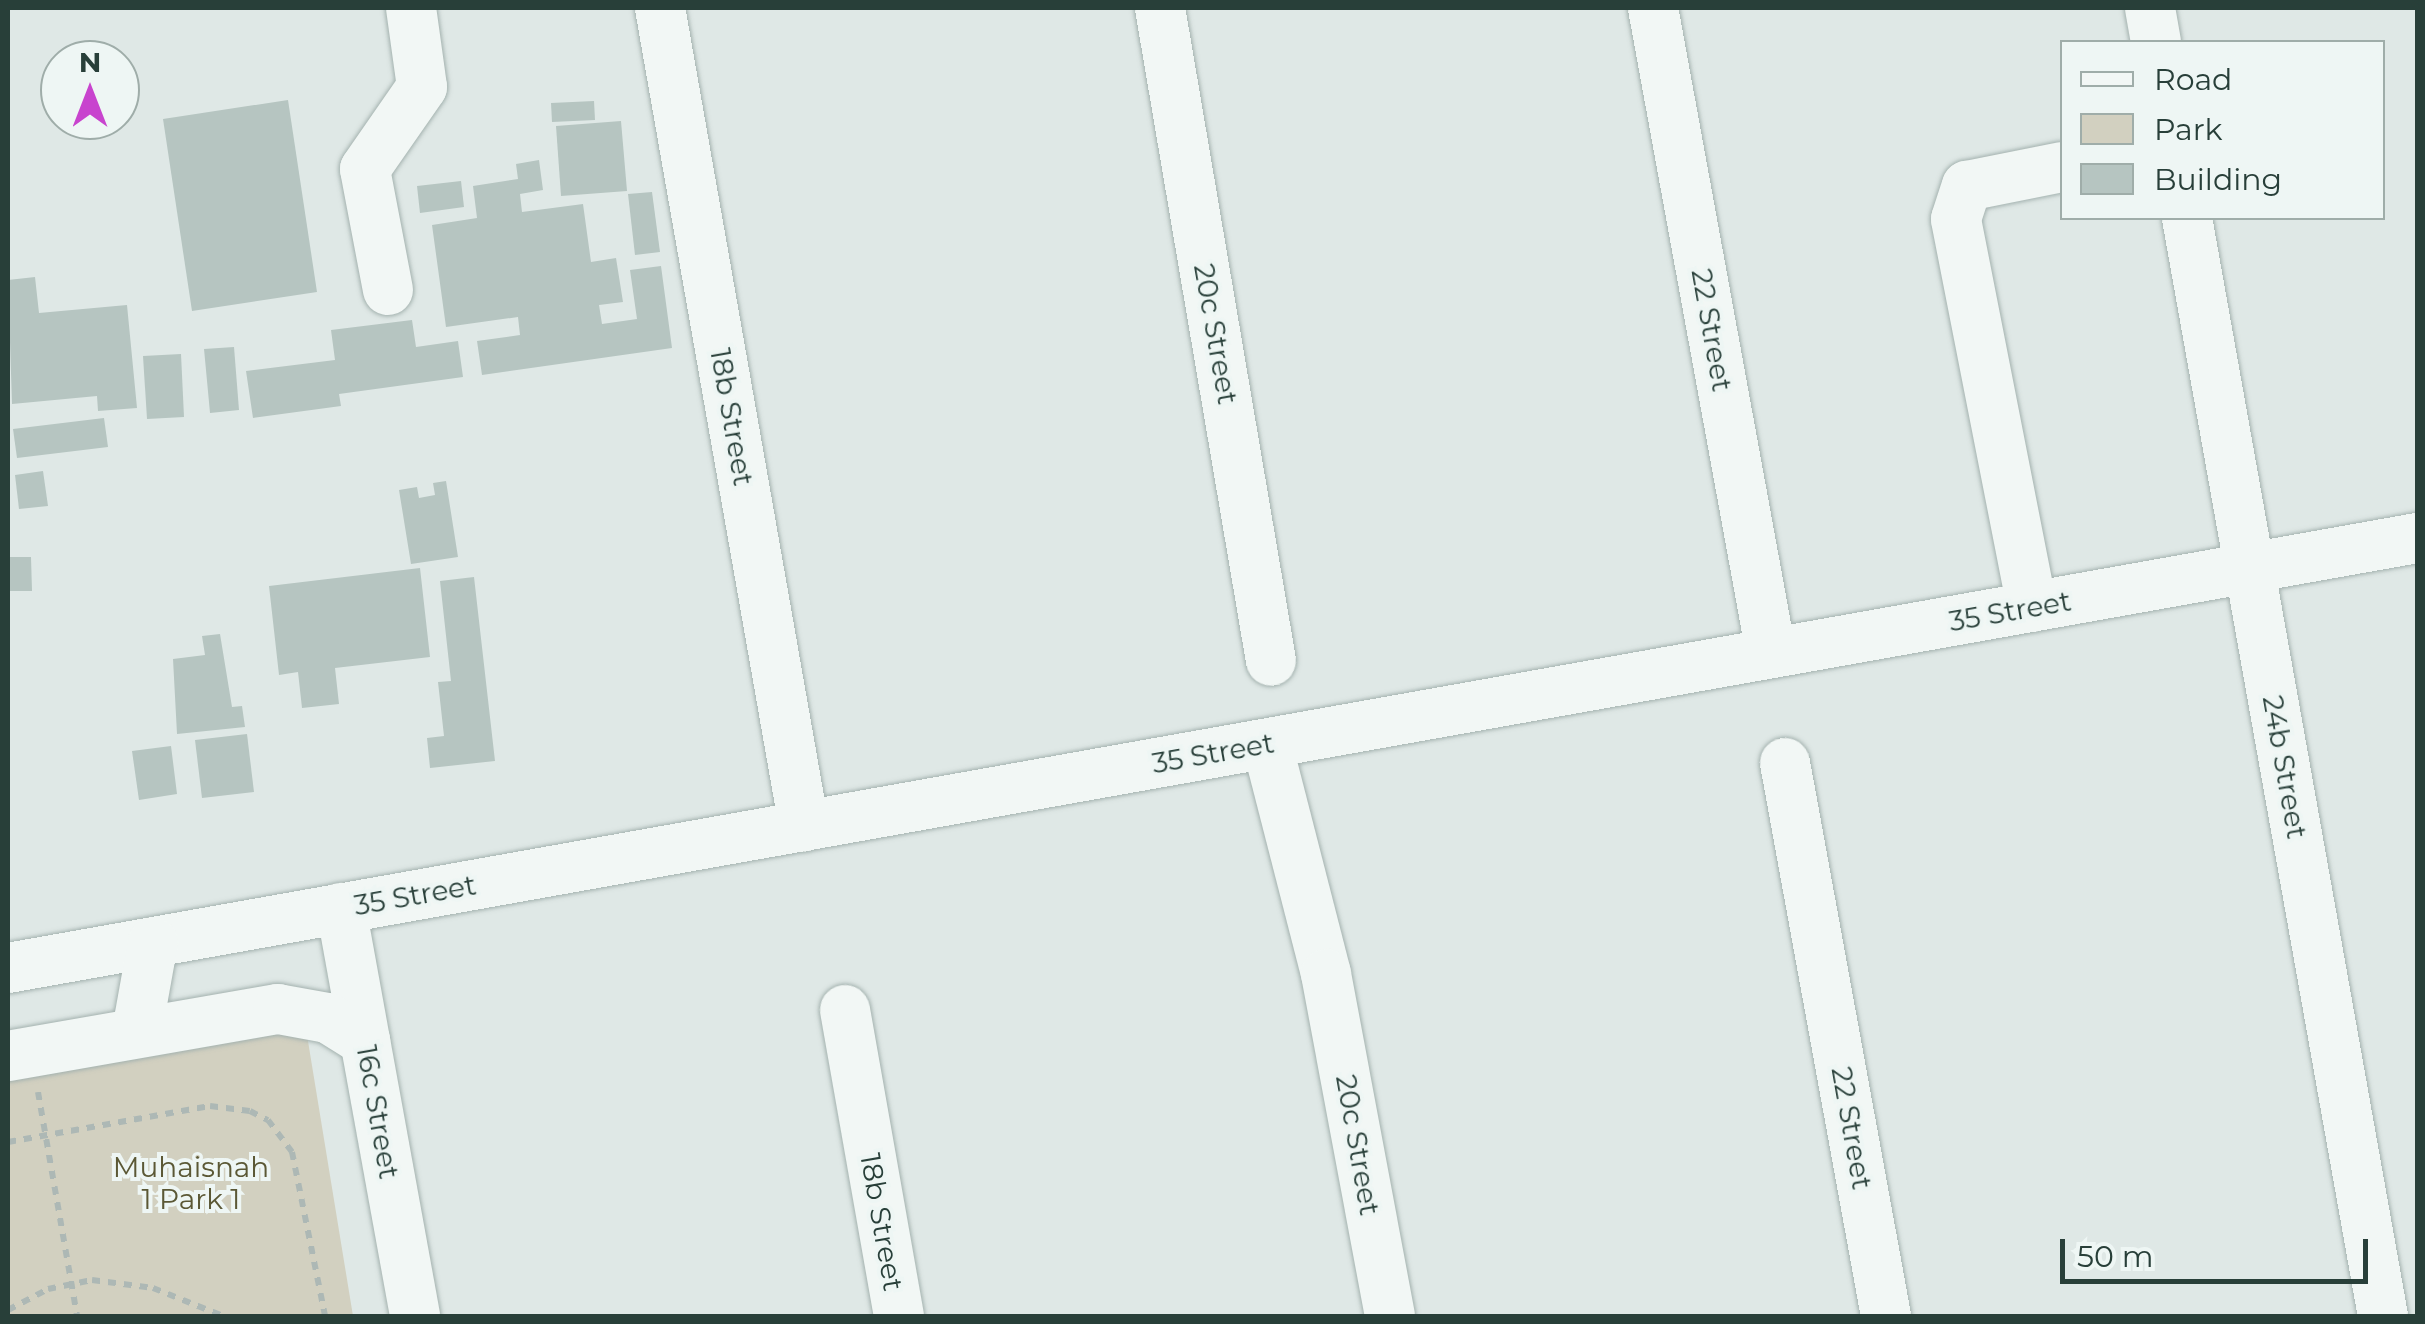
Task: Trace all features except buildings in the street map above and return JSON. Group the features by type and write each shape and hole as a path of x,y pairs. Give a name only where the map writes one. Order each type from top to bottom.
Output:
{"street":[{"path":"388,290 366,168 422,87 412,8"},
{"name":"18b Street","path":"660,8 804,826"},
{"name":"20c Street","path":"1160,8 1271,661"},
{"name":"22 Street","path":"1653,8 1771,653"},
{"path":"2150,8 2156,40"},
{"path":"2032,607 1956,219 1968,186 2060,167"},
{"name":"24b Street","path":"2188,220 2382,1316"},
{"name":"35 Street","path":"8,968 2418,538"},
{"name":"20c Street","path":"1285,740 1390,1316"},
{"name":"22 Street","path":"1785,763 1886,1316"},
{"name":"16c Street","path":"341,908 415,1316"},
{"path":"137,1031 153,942"},
{"path":"20,1054 278,1009 328,1018 365,1041"},
{"name":"18b Street","path":"844,1010 899,1316"}],"path":[{"path":"20,1054 45,1135 78,1316"},
{"path":"8,1142 210,1106 231,1106 268,1120 292,1152 325,1316"},
{"path":"8,1310 72,1282 132,1284 223,1316"}],"green space":[{"name":"Muhaisnah 1 Park 1","path":"306,1029 353,1316 8,1316 8,1079"}]}
